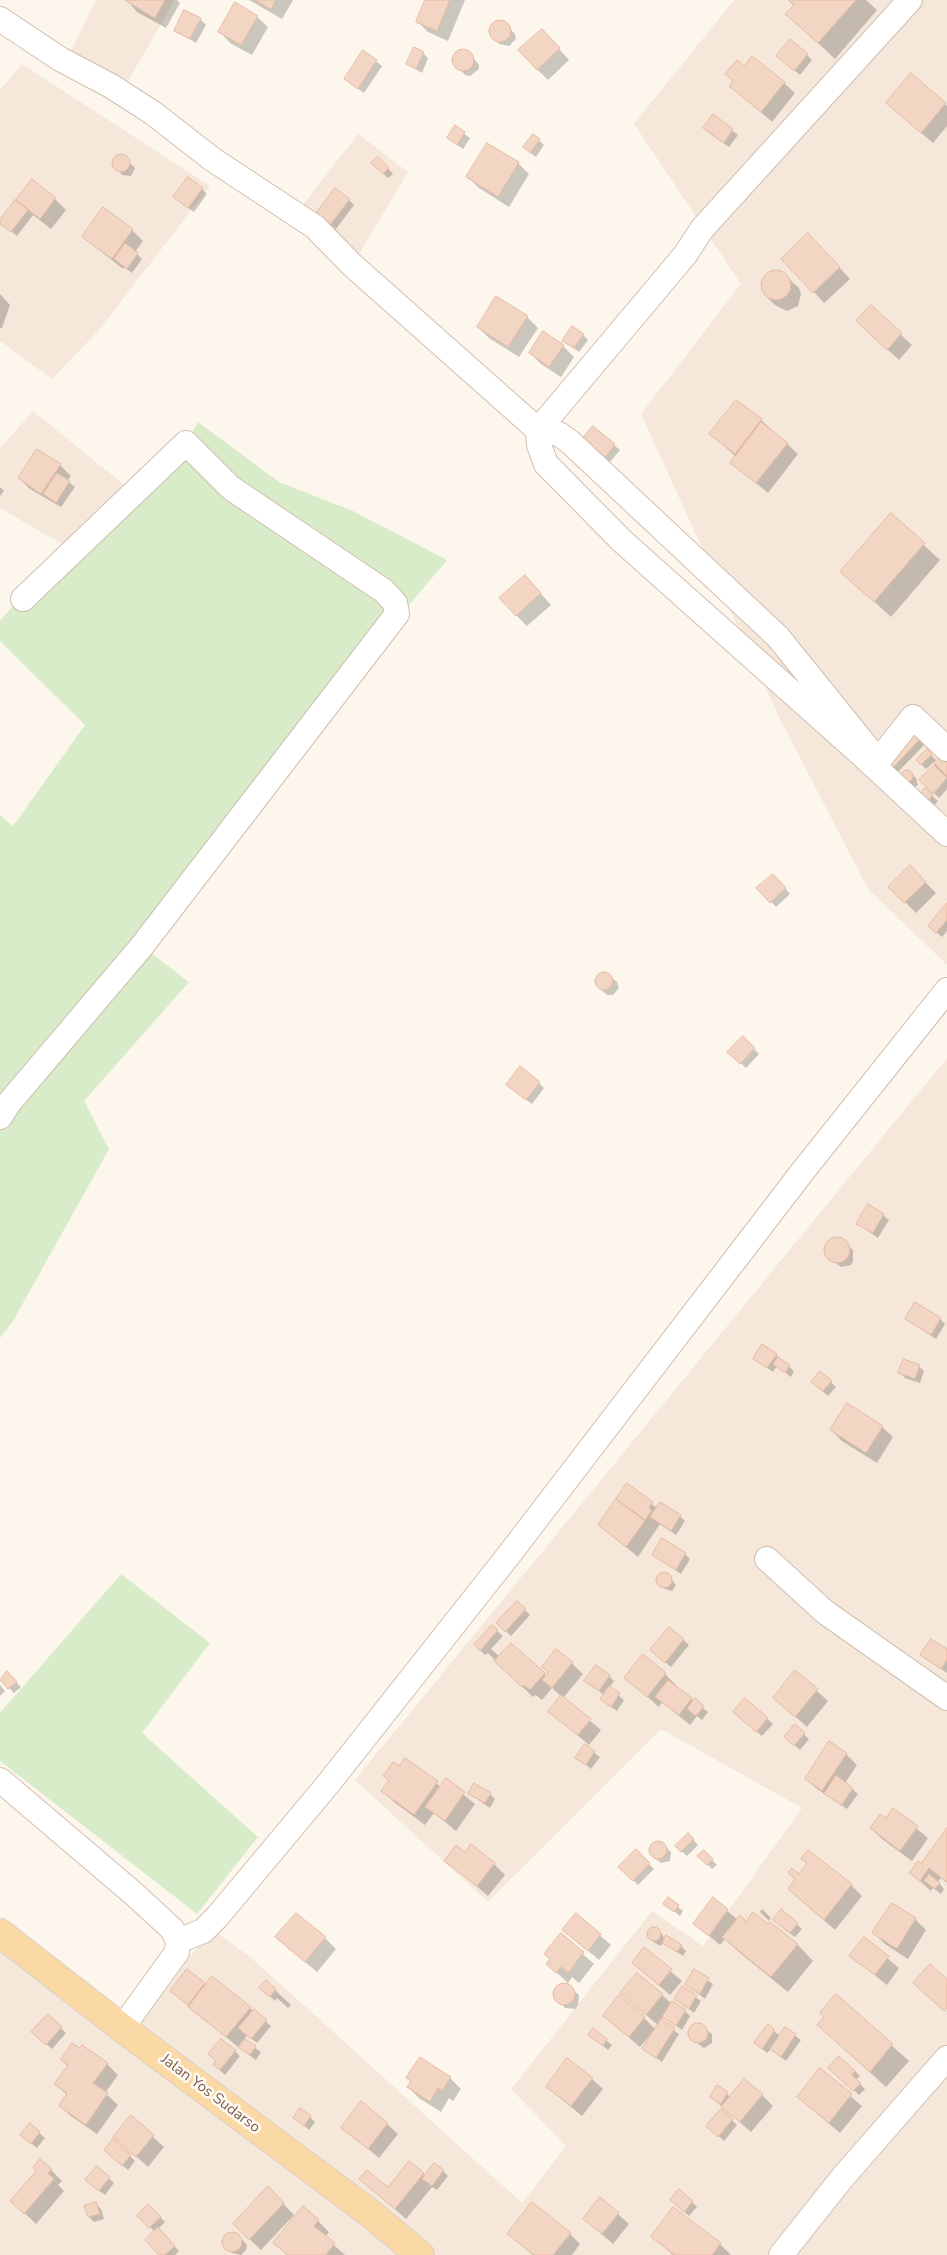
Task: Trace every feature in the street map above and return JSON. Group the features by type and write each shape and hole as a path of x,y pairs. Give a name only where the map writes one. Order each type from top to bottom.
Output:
{"main road":[{"name":"Jalan Yos Sudarso","path":"0,1933 122,2028 371,2214 420,2255"}],"street":[{"path":"910,0 702,229 685,255 538,430 539,445 546,464 622,541 861,754 947,834"},
{"path":"0,19 60,58 111,86 153,113 212,159 314,227 351,264 538,430 559,434 570,442 778,637 878,761 913,717 947,749"},
{"path":"0,1117 9,1103 142,946 398,614 395,603 384,591 231,488 186,443 72,550 23,599"},
{"path":"178,1941 203,1931 217,1917 328,1784 508,1556 803,1171 947,990"},
{"path":"767,1558 825,1612 947,1698"},
{"path":"0,1780 134,1894 172,1929 178,1941 177,1952 122,2028"},
{"path":"781,2255 843,2177 947,2058"}],"shaded area":[{"path":"96,0 175,0 125,86 69,55"},
{"path":"734,0 947,0 947,965 868,889 779,717 641,414 741,284 634,124"},
{"path":"22,64 210,186 99,330 52,379 0,341 0,90"},
{"path":"358,134 408,172 354,263 295,215"},
{"path":"33,411 133,492 72,550 0,508 0,448"},
{"path":"947,1058 947,2255 0,2255 0,1948 121,2043 212,1929 250,1957 522,2203 566,2146 511,2089 652,1911 703,1946 802,1808 661,1729 488,1902 355,1780"}],"green space":[{"path":"198,422 279,482 353,511 447,560 405,610 143,947 189,982 84,1101 109,1149 13,1321 0,1338 0,815 13,826 85,725 0,641 0,621 18,600 186,443"},
{"path":"121,1574 210,1643 142,1733 258,1837 197,1914 0,1761 0,1713"}],"building":[{"path":"125,0 165,0 155,18"},
{"path":"256,0 276,0 271,9"},
{"path":"425,0 450,0 437,31 416,22"},
{"path":"789,0 856,0 818,43 785,14 794,5"},
{"path":"235,2 258,16 241,45 218,32"},
{"path":"184,10 201,18 190,39 174,31"},
{"path":"500,20 508,23 511,31 508,39 500,42 492,39 489,31 492,23"},
{"path":"542,29 560,48 537,70 518,50"},
{"path":"790,39 808,54 794,71 776,56"},
{"path":"414,47 424,52 416,69 406,64"},
{"path":"463,49 471,52 474,60 471,68 463,71 455,68 452,60 455,52"},
{"path":"363,50 377,60 358,89 344,79"},
{"path":"752,56 785,82 761,112 729,86 733,81 725,74 737,60 744,66"},
{"path":"911,73 946,103 921,133 886,103"},
{"path":"713,114 733,129 724,143 703,128"},
{"path":"455,125 465,132 457,145 447,138"},
{"path":"533,134 540,139 530,153 523,147"},
{"path":"487,143 519,162 498,197 466,177"},
{"path":"121,154 127,157 130,163 127,169 121,172 115,169 112,163 115,157"},
{"path":"378,157 389,168 383,174 371,163"},
{"path":"188,177 203,188 188,208 173,197"},
{"path":"32,179 56,198 40,219 16,200"},
{"path":"335,188 350,199 330,225 316,214"},
{"path":"15,200 28,210 11,232 0,224 0,220"},
{"path":"103,207 133,229 112,259 82,237"},
{"path":"808,233 840,267 813,293 781,259"},
{"path":"125,243 138,253 127,269 114,259"},
{"path":"776,270 787,274 791,285 787,296 776,300 765,296 761,285 765,274"},
{"path":"496,296 528,316 508,347 477,327"},
{"path":"871,305 902,333 887,350 856,321"},
{"path":"572,326 584,334 574,348 562,341"},
{"path":"543,331 564,345 549,367 529,353"},
{"path":"736,400 762,419 735,454 709,434"},
{"path":"761,422 788,443 756,483 730,463"},
{"path":"593,426 615,444 605,458 582,439"},
{"path":"37,449 61,464 41,494 18,478"},
{"path":"57,473 70,481 56,503 43,494"},
{"path":"891,513 925,543 874,602 840,572"},
{"path":"525,575 541,593 516,616 499,598"},
{"path":"915,731 922,737 890,771 883,765"},
{"path":"927,749 932,754 921,765 916,760"},
{"path":"941,756 947,762 947,776 934,763"},
{"path":"934,765 947,778 933,794 919,780"},
{"path":"905,770 909,770 913,776 909,782 905,782 901,778 901,774"},
{"path":"925,788 933,795 927,803 919,797"},
{"path":"910,865 926,882 904,903 888,887"},
{"path":"773,874 786,888 770,903 756,888"},
{"path":"947,903 947,920 936,933 928,926"},
{"path":"600,972 608,972 613,977 611,988 600,990 595,985 595,977"},
{"path":"743,1036 755,1048 740,1064 727,1052"},
{"path":"520,1066 540,1082 526,1100 506,1085"},
{"path":"868,1204 884,1214 873,1233 856,1224"},
{"path":"837,1237 846,1241 850,1250 846,1259 837,1263 828,1259 824,1250 828,1241"},
{"path":"915,1302 941,1318 931,1335 905,1319"},
{"path":"762,1344 777,1354 767,1368 753,1359"},
{"path":"778,1357 790,1365 785,1373 773,1364"},
{"path":"904,1359 920,1365 915,1379 898,1373"},
{"path":"820,1371 832,1381 823,1391 811,1382"},
{"path":"847,1403 883,1426 866,1453 830,1430"},
{"path":"627,1483 653,1502 649,1508 652,1510 645,1520 616,1499"},
{"path":"616,1499 645,1521 626,1547 598,1525"},
{"path":"660,1502 681,1515 671,1531 650,1517"},
{"path":"662,1538 686,1553 676,1570 652,1555"},
{"path":"664,1572 672,1580 664,1588 656,1580"},
{"path":"517,1601 526,1609 505,1632 496,1623"},
{"path":"492,1625 498,1630 480,1651 474,1645"},
{"path":"669,1627 684,1639 665,1663 650,1650"},
{"path":"931,1639 947,1649 947,1660 941,1669 920,1655"},
{"path":"511,1643 545,1673 530,1690 524,1685 522,1687 494,1661"},
{"path":"556,1649 573,1662 552,1688 542,1680 548,1672 542,1667"},
{"path":"643,1654 666,1673 647,1697 624,1678"},
{"path":"596,1665 610,1675 599,1691 584,1681"},
{"path":"795,1670 818,1689 795,1717 773,1698"},
{"path":"7,1671 17,1682 8,1689 0,1680"},
{"path":"668,1680 692,1698 679,1715 655,1697"},
{"path":"609,1686 620,1693 611,1707 600,1699"},
{"path":"561,1695 591,1719 578,1735 548,1712"},
{"path":"695,1698 704,1706 696,1716 687,1709"},
{"path":"745,1698 768,1718 756,1732 733,1712"},
{"path":"795,1724 805,1733 794,1746 784,1737"},
{"path":"829,1741 847,1753 822,1791 805,1779"},
{"path":"585,1744 595,1751 586,1765 575,1758"},
{"path":"405,1758 438,1781 414,1815 381,1791 389,1780 383,1776 393,1762 399,1766"},
{"path":"836,1775 853,1788 842,1805 824,1794"},
{"path":"446,1778 465,1792 445,1821 425,1807"},
{"path":"474,1783 491,1793 485,1803 468,1794"},
{"path":"893,1808 918,1826 900,1851 870,1828 880,1814 886,1818"},
{"path":"947,1828 947,1882 929,1868 920,1881 909,1873 918,1861 921,1863"},
{"path":"688,1833 694,1839 681,1852 675,1846"},
{"path":"658,1841 664,1844 667,1850 664,1856 658,1859 652,1856 649,1850 652,1844"},
{"path":"471,1844 495,1863 477,1886 444,1861 456,1845 465,1852"},
{"path":"636,1849 650,1863 633,1881 618,1867"},
{"path":"704,1850 713,1859 707,1865 697,1856"},
{"path":"808,1850 852,1884 824,1920 788,1889 795,1879 788,1873 792,1868 799,1874 807,1863 801,1859"},
{"path":"929,1874 940,1883 935,1889 924,1881"},
{"path":"668,1897 679,1905 674,1912 663,1904"},
{"path":"713,1897 728,1909 709,1936 693,1924"},
{"path":"892,1903 916,1918 897,1949 872,1933"},
{"path":"781,1909 798,1923 790,1933 773,1920"},
{"path":"753,1912 768,1924 770,1922 798,1944 771,1977 722,1937 740,1915 746,1921"},
{"path":"296,1913 326,1937 305,1962 275,1937"},
{"path":"576,1913 601,1934 588,1951 562,1930"},
{"path":"651,1927 657,1927 661,1934 657,1941 651,1941 647,1937 647,1931"},
{"path":"561,1933 584,1952 568,1973 561,1967 556,1973 546,1964 550,1959 544,1954"},
{"path":"666,1935 682,1945 677,1952 662,1943"},
{"path":"864,1937 889,1956 875,1975 849,1956"},
{"path":"644,1947 672,1969 659,1985 632,1963"},
{"path":"930,1964 947,1979 947,2008 944,2011 913,1983"},
{"path":"187,1969 205,1983 188,2005 170,1991"},
{"path":"694,1969 709,1978 700,1994 685,1985"},
{"path":"637,1973 663,1994 646,2015 620,1993"},
{"path":"212,1976 251,2007 226,2037 188,2007"},
{"path":"266,1980 276,1989 270,1997 259,1988"},
{"path":"564,1983 572,1986 575,1994 572,2002 564,2005 556,2002 553,1994 556,1986"},
{"path":"682,1986 697,1995 689,2009 674,1999"},
{"path":"836,1994 893,2044 870,2072 817,2025 824,2017 820,2013"},
{"path":"619,1995 645,2017 629,2037 603,2016"},
{"path":"672,2001 686,2010 676,2026 662,2017"},
{"path":"254,2009 267,2020 251,2039 238,2028"},
{"path":"48,2014 62,2027 46,2045 31,2032"},
{"path":"661,2019 675,2028 656,2058 642,2049"},
{"path":"694,2023 702,2023 708,2029 708,2037 702,2043 694,2043 688,2037 688,2029"},
{"path":"768,2024 775,2030 762,2049 754,2043"},
{"path":"785,2027 796,2034 781,2057 770,2049"},
{"path":"593,2028 607,2039 603,2046 588,2035"},
{"path":"221,2039 236,2050 220,2070 213,2065 216,2061 208,2054"},
{"path":"245,2039 256,2046 250,2055 239,2048"},
{"path":"72,2043 79,2048 82,2045 108,2063 93,2083 108,2093 86,2125 59,2106 67,2093 54,2084 68,2065 61,2060"},
{"path":"839,2056 855,2071 852,2075 861,2083 853,2091 828,2068"},
{"path":"420,2057 451,2077 442,2091 438,2088 430,2102 407,2087 411,2081 406,2078"},
{"path":"567,2058 593,2078 571,2106 546,2087"},
{"path":"820,2068 852,2094 829,2123 797,2097"},
{"path":"744,2079 763,2094 740,2122 721,2107"},
{"path":"717,2085 728,2092 721,2104 710,2097"},
{"path":"361,2101 388,2123 368,2149 341,2128"},
{"path":"300,2108 311,2116 304,2126 293,2118"},
{"path":"721,2109 733,2119 718,2137 706,2126"},
{"path":"131,2115 154,2135 136,2157 113,2137"},
{"path":"30,2123 40,2132 31,2144 20,2135"},
{"path":"113,2139 131,2155 122,2166 104,2150"},
{"path":"40,2159 52,2169 48,2173 54,2179 24,2214 10,2201 36,2171 33,2168"},
{"path":"409,2161 424,2173 395,2209 359,2179 367,2170 388,2187"},
{"path":"434,2163 444,2170 432,2186 422,2179"},
{"path":"97,2166 110,2177 99,2191 85,2180"},
{"path":"268,2186 284,2203 249,2240 233,2224"},
{"path":"679,2189 693,2201 684,2212 670,2200"},
{"path":"600,2197 619,2213 602,2234 583,2219"},
{"path":"96,2202 100,2214 88,2217 84,2206"},
{"path":"532,2202 571,2233 553,2255 534,2255 507,2234"},
{"path":"148,2204 161,2217 149,2228 137,2216"},
{"path":"303,2206 319,2220 314,2226 335,2243 326,2255 288,2255 273,2243"},
{"path":"673,2207 721,2243 712,2255 675,2255 651,2237"},
{"path":"158,2227 175,2246 165,2255 159,2255 145,2240"},
{"path":"232,2232 239,2235 242,2242 239,2249 232,2252 225,2249 222,2242 225,2235"}]}
